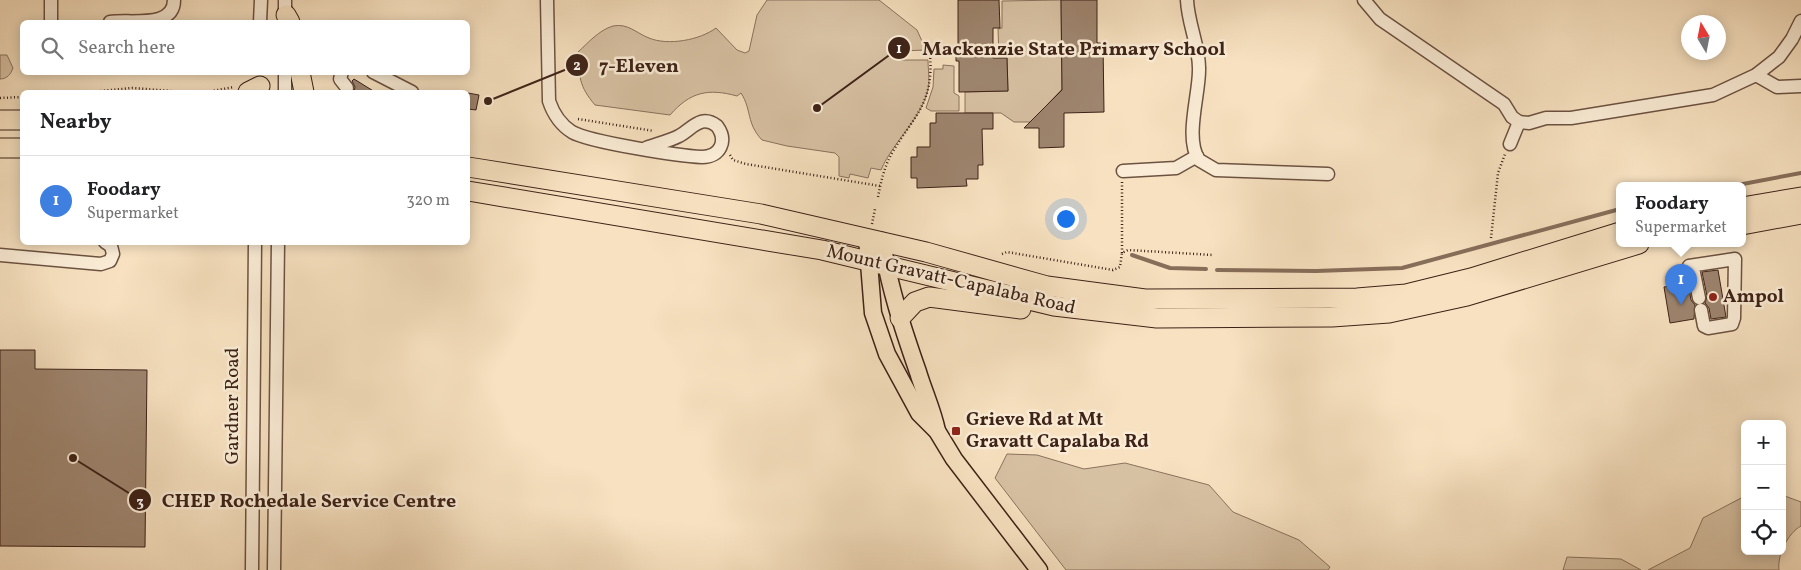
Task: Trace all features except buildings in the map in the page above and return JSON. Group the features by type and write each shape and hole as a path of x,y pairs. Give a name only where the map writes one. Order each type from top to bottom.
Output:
{"highway":[{"path":"301,75 304,90"},
{"path":"0,120 20,120"},
{"path":"0,148 20,148"},
{"name":"Mount Gravatt-Capalaba Road","path":"470,167 874,234 1018,279 1079,291 1145,299 1358,298 1406,294 1457,282 1616,233"},
{"name":"Mount Gravatt-Capalaba Road","path":"470,191 822,250 1054,306 1128,315 1188,319 1332,317 1389,313 1467,296 1629,247"},
{"path":"1746,206 1801,197"},
{"path":"1746,224 1801,214"},
{"path":"900,318 915,302 929,297 1014,310 1054,306"}],"main road":[{"path":"874,234 867,262 873,313 881,339 919,413 937,432 960,467 1039,570"},
{"path":"874,234 886,266 900,318 932,410 937,432"}],"street":[{"path":"51,0 51,20"},
{"path":"145,20 162,19 170,14 174,8 174,0"},
{"path":"260,20 261,0"},
{"path":"546,0 549,101 555,114 565,126 577,134 646,148 697,157 710,157 720,148 722,136 717,126 703,121 696,123 679,136 646,148"},
{"path":"1187,0 1189,22 1199,60 1193,137 1197,156 1202,163 1216,170 1328,174"},
{"path":"1364,0 1380,19 1504,104 1512,117 1519,122 1530,123 1546,118 1571,118 1713,95 1756,75 1779,57 1792,39 1801,21"},
{"path":"285,75 285,90"},
{"path":"341,75 340,79 348,88"},
{"path":"379,75 408,90"},
{"path":"1756,75 1777,87 1801,86"},
{"path":"1510,144 1519,122"},
{"path":"1123,171 1176,168 1197,156"},
{"path":"0,255 101,264 110,261 113,254 110,245"},
{"name":"Gardner Road","path":"252,570 255,245"},
{"path":"274,570 278,245"},
{"path":"1735,259 1734,318 1732,324 1708,328 1704,326 1700,304 1694,274 1690,266 1735,259"}],"path":[{"path":"878,197 882,174 891,154 922,108 929,92 930,55 950,53 948,45"},
{"path":"216,90 234,86 253,87"},
{"path":"111,90 132,88 158,90"},
{"path":"0,98 20,97"},
{"path":"1491,238 1498,173 1510,144"},
{"path":"1002,254 1007,252 1113,270 1120,267 1122,253 1121,188 1123,171"},
{"path":"874,234 875,209"},
{"path":"1122,253 1128,250 1213,255"}],"shaded area":[{"path":"767,0 879,0 917,30 926,50 900,51 900,60 928,60 929,83 927,95 916,117 886,159 881,170 871,168 868,178 850,174 849,178 839,176 839,157 835,153 787,146 762,140 751,122 747,105 741,93 737,96 717,92 700,94 685,101 670,115 595,105 583,86 578,52 603,30 618,25 632,29 649,38 674,42 693,39 716,28 737,50 745,53 749,51 757,15"},
{"path":"1061,0 1062,89 1031,122 1014,122 1001,113 965,113 965,92 1008,91 1007,58 999,58 998,29 1002,28 1002,1"},
{"path":"0,55 7,55 13,68 8,76 0,79"},
{"path":"943,65 954,66 954,93 959,96 959,111 931,111 926,108 933,87 934,69 943,69"},
{"path":"1007,454 1037,455 1084,469 1125,463 1209,485 1233,512 1299,540 1330,567 1328,570 1066,570 995,478"},
{"path":"1786,496 1801,502 1801,526 1786,543"},
{"path":"1741,498 1741,555 1781,555 1779,570 1648,570 1690,548 1703,518"},
{"path":"1567,557 1621,559 1641,570 1563,570"}],"waterway":[{"path":"1746,183 1801,173"},
{"path":"1217,270 1316,271 1402,268 1616,210"},
{"path":"1132,255 1170,268 1206,269"}],"place":[{"name":"7-Eleven","path":"488,101"},
{"name":"Mackenzie State Primary School","path":"817,108"},
{"name":"Ampol","path":"1713,297"},
{"name":"Foodary","path":"1681,305"},
{"name":"Grieve Rd at Mt Gravatt Capalaba Rd","path":"956,431"},
{"name":"CHEP Rochedale Service Centre","path":"73,458"}]}
